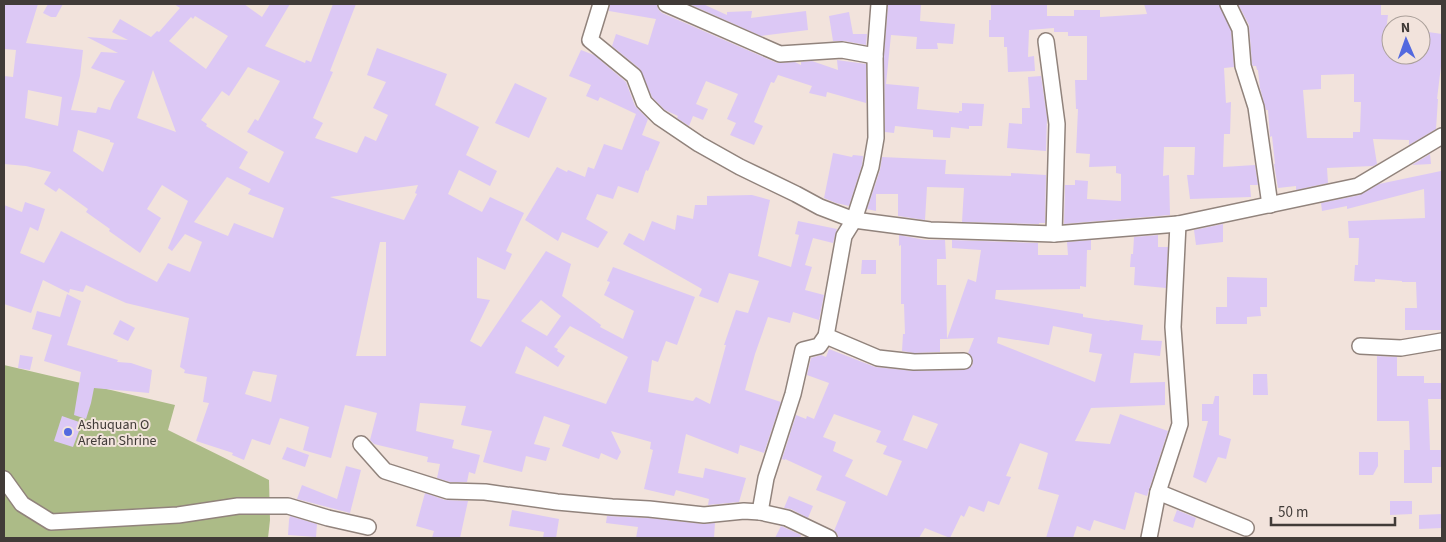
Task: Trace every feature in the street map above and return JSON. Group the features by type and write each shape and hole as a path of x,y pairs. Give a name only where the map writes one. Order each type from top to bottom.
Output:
{"street":[{"path":"601,4 590,40 634,76 644,102 658,117 740,168 820,207 854,220 930,230 1054,234 1178,224 1358,186 1442,136"},
{"path":"666,4 780,54 842,50 875,56"},
{"path":"760,512 766,478 793,394 803,350 819,346 826,336 844,236 854,220 871,167 876,138 875,56 880,4"},
{"path":"1228,4 1240,29 1243,66 1256,107 1270,204"},
{"path":"1046,41 1057,124 1054,234"},
{"path":"1149,538 1158,492 1180,424 1173,327 1178,224"},
{"path":"826,336 878,358 914,362 964,361"},
{"path":"1360,346 1400,348 1442,341"},
{"path":"361,444 384,470 448,491 485,492 557,502 704,515 744,511 760,512 787,518 829,538"},
{"path":"4,479 22,504 50,522 178,515 238,506 288,506 368,527"},
{"path":"1158,492 1246,528"}],"green space":[{"path":"4,365 175,405 168,430 269,480 270,520 268,538 4,538"}],"building":[{"path":"4,4 38,4 26,43 83,50 80,76 71,110 96,113 98,107 110,110 125,81 91,68 101,52 118,53 87,37 128,40 112,32 120,19 151,37 157,31 159,32 180,8 174,4 244,4 262,17 270,4 290,4 265,46 305,63 306,60 311,62 333,4 356,4 330,71 333,72 313,118 323,123 315,138 357,153 365,136 376,141 388,115 373,108 386,82 367,75 377,48 447,74 435,105 479,127 466,155 497,171 490,186 459,170 448,194 482,212 490,197 524,213 506,251 512,254 505,270 477,257 477,298 490,300 470,341 481,347 546,251 571,264 562,296 601,325 600,327 623,339 634,311 604,295 610,282 607,281 613,267 695,297 677,345 666,341 658,362 652,360 648,392 693,401 696,397 710,404 726,345 724,345 736,310 748,313 759,281 729,273 718,303 699,296 702,289 623,244 629,233 644,241 652,221 675,230 677,215 693,219 695,205 707,205 707,196 752,195 770,200 758,256 791,267 799,235 795,234 798,221 837,229 833,243 813,238 805,265 812,267 805,290 824,295 819,320 793,312 790,323 768,317 755,354 745,390 781,402 764,453 740,445 738,454 686,434 678,473 703,478 705,468 746,478 739,502 708,505 709,499 676,490 674,496 644,489 653,450 650,449 651,442 611,431 621,452 617,460 601,453 599,459 562,446 570,425 544,416 534,444 550,448 546,461 526,456 522,472 483,462 492,431 461,425 466,406 420,403 416,431 454,440 452,448 480,455 475,474 469,472 467,482 450,482 437,478 440,464 427,462 428,457 374,444 370,440 377,413 345,405 331,458 303,450 309,427 280,418 270,445 252,439 244,460 232,455 233,453 196,441 209,403 203,402 207,377 184,373 185,370 180,367 189,318 126,303 86,285 83,292 70,289 69,293 43,280 31,313 4,304 4,205 22,212 25,202 45,209 38,231 30,227 20,253 44,263 61,231 157,282 168,263 190,272 202,242 185,234 172,251 168,248 188,201 162,185 147,209 161,218 140,253 109,231 110,229 86,212 88,209 59,188 56,192 44,184 51,172 26,166 4,164 4,76 13,77 16,50 4,49","holes":["195,16 228,36 206,69 169,41 191,17 193,19","248,67 280,81 258,121 255,119 247,132 284,152 269,183 239,168 248,152 206,126 207,124 201,120 222,91 229,96","153,70 176,132 137,118","28,90 62,97 58,126 25,118","78,130 114,143 103,172 73,151","227,177 251,189 248,194 284,208 273,238 234,223 228,236 194,222","418,185 415,193 417,194 404,220 330,197","380,242 386,242 386,356 356,356","541,300 561,316 547,336 521,321","570,326 628,357 606,404 515,373 526,346 558,367 565,356 557,351 558,349 554,347","253,371 277,375 271,402 245,394"]},
{"path":"48,4 63,4 56,17 43,13"},
{"path":"610,4 657,4 658,9 662,13 777,63 795,62 801,65 801,62 812,61 838,70 837,60 866,64 866,103 827,92 826,97 809,93 812,86 778,75 774,83 771,82 754,122 763,126 754,145 730,135 736,123 727,119 738,94 706,81 696,104 708,109 703,120 693,116 689,126 677,118 678,116 665,110 652,97 640,69 612,46 616,34 648,45 656,19 609,11"},
{"path":"689,4 703,4 727,15 727,12 752,11 751,18 806,11 808,30 761,36"},
{"path":"888,4 921,4 920,21 955,24 953,44 937,43 938,49 916,49 917,37 891,35 886,84 919,87 917,109 959,113 959,111 962,111 962,103 984,104 982,126 969,126 969,129 951,127 950,138 933,137 933,130 895,126 894,133 885,132 884,56"},
{"path":"991,4 1047,4 1047,16 1074,16 1074,10 1100,10 1100,17 1147,14 1144,4 1219,4 1231,31 1234,67 1224,68 1226,103 1231,102 1230,134 1224,134 1223,167 1255,165 1258,185 1250,185 1251,197 1190,199 1187,175 1194,175 1195,147 1164,147 1163,176 1169,175 1170,215 1064,224 1065,185 1075,185 1075,180 1088,181 1087,199 1121,201 1121,174 1116,173 1116,166 1089,167 1090,154 1076,153 1078,109 1076,109 1075,80 1087,80 1087,36 1068,36 1068,32 1054,32 1054,28 1029,30 1028,57 1034,56 1035,71 1008,72 1007,47 1004,47 1004,37 989,37"},
{"path":"1238,4 1381,4 1381,65 1431,65 1431,32 1442,34 1442,58 1437,99 1436,129 1409,145 1409,140 1373,139 1377,164 1373,166 1327,168 1328,183 1296,190 1296,186 1278,188 1268,110 1266,110 1260,88 1258,70 1252,64 1249,25","holes":["1354,74 1354,102 1361,102 1360,132 1353,132 1353,138 1307,138 1303,90 1321,89 1321,75"]},
{"path":"849,12 853,34 867,34 866,45 833,41 829,16"},
{"path":"581,50 594,55 626,82 635,106 648,119 642,135 660,142 648,171 646,170 638,193 618,186 613,199 597,194 586,219 608,232 598,248 562,232 558,241 525,220 557,167 585,177 588,167 594,169 604,144 622,150 636,114 600,97 598,101 586,96 591,85 569,76"},
{"path":"1041,76 1047,117 1046,151 1007,148 1009,123 1022,124 1022,108 1030,108 1028,77"},
{"path":"515,83 547,98 529,138 495,123"},
{"path":"833,153 852,157 853,155 863,156 849,206 824,198"},
{"path":"1430,154 1431,164 1412,165"},
{"path":"882,157 946,160 945,174 1011,176 1011,173 1046,175 1045,223 962,222 964,188 927,187 925,220 898,216 898,194 876,194 876,211 867,209 880,170"},
{"path":"1441,171 1442,330 1405,330 1405,308 1417,308 1416,282 1375,279 1375,282 1354,281 1355,265 1358,265 1359,238 1349,238 1348,221 1425,218 1424,189 1347,209 1347,206 1322,211 1321,203 1360,195 1379,184"},
{"path":"1223,224 1223,242 1196,245 1194,230"},
{"path":"899,235 925,240 945,240 946,259 937,259 937,285 946,285 947,339 940,339 940,352 914,353 902,351 903,334 905,334 904,304 901,304 901,245 899,246"},
{"path":"1158,235 1158,247 1168,247 1166,288 1134,285 1135,267 1130,267 1134,237"},
{"path":"952,240 1038,243 1038,255 1068,255 1067,242 1091,240 1091,250 1087,250 1086,287 1080,286 1080,289 996,290 995,299 1083,314 1083,317 1143,325 1141,340 1162,341 1160,356 1134,353 1130,383 1165,382 1165,405 1091,408 1075,441 1110,444 1120,414 1168,431 1147,496 1135,492 1125,530 1094,520 1090,531 1077,526 1073,538 1046,538 1059,495 1038,489 1048,453 1020,443 1006,476 1011,477 999,505 988,501 984,512 969,506 964,517 961,515 950,538 925,528 919,538 838,538 837,533 834,531 846,502 816,490 822,476 782,459 796,415 806,419 807,416 814,419 829,383 807,375 811,358 821,355 826,357 829,349 875,367 914,371 965,370 972,366 972,357 968,353 974,338 947,339 968,279 976,282 981,250 952,248","holes":["1053,326 1092,334 1089,352 1102,354 1095,382 997,343 998,337 1049,345","834,414 881,431 876,442 887,446 883,454 902,461 887,496 845,476 853,460 833,451 836,442 823,437","913,415 938,424 927,449 903,440"]},
{"path":"862,260 876,260 876,274 861,274"},
{"path":"1227,277 1267,278 1267,307 1260,307 1261,316 1247,317 1247,324 1216,324 1216,307 1227,307"},
{"path":"67,294 81,301 67,345 118,360 117,362 131,363 152,370 149,393 94,388 86,419 74,415 81,372 44,361 52,335 32,329 37,311 60,317"},
{"path":"120,320 135,328 128,341 113,334"},
{"path":"20,355 33,357 30,370 18,368"},
{"path":"1377,356 1397,357 1397,376 1424,376 1424,383 1442,383 1442,399 1428,399 1430,450 1442,450 1442,467 1432,467 1432,483 1404,483 1404,450 1410,450 1409,421 1377,421"},
{"path":"1253,374 1267,374 1268,395 1253,395"},
{"path":"1215,396 1219,396 1219,435 1231,439 1226,459 1218,457 1206,483 1193,477 1208,421 1202,421 1202,404 1213,404"},
{"name":"Ashuquan O Arefan Shrine","path":"62,416 82,423 73,447 54,441"},
{"path":"287,447 309,455 305,467 282,459"},
{"path":"1359,452 1378,452 1378,466 1373,475 1359,475"},
{"path":"346,466 361,470 350,513 297,499 302,485 337,499"},
{"path":"425,493 445,500 468,501 460,538 432,538 434,531 416,526"},
{"path":"789,496 813,506 808,518 791,509 784,508"},
{"path":"1390,501 1412,501 1412,514 1390,515"},
{"path":"512,510 559,519 556,538 543,538 544,532 509,526"},
{"path":"1177,510 1196,518 1193,528 1173,521"},
{"path":"1442,514 1442,528 1419,529 1419,515"},
{"path":"290,516 317,524 316,537 288,535"},
{"path":"607,516 703,524 715,523 714,538 636,538 638,527 606,523"},
{"path":"781,526 801,535 800,538 775,538"}],"place":[{"name":"Ashuquan O Arefan Shrine","path":"68,432"}]}
